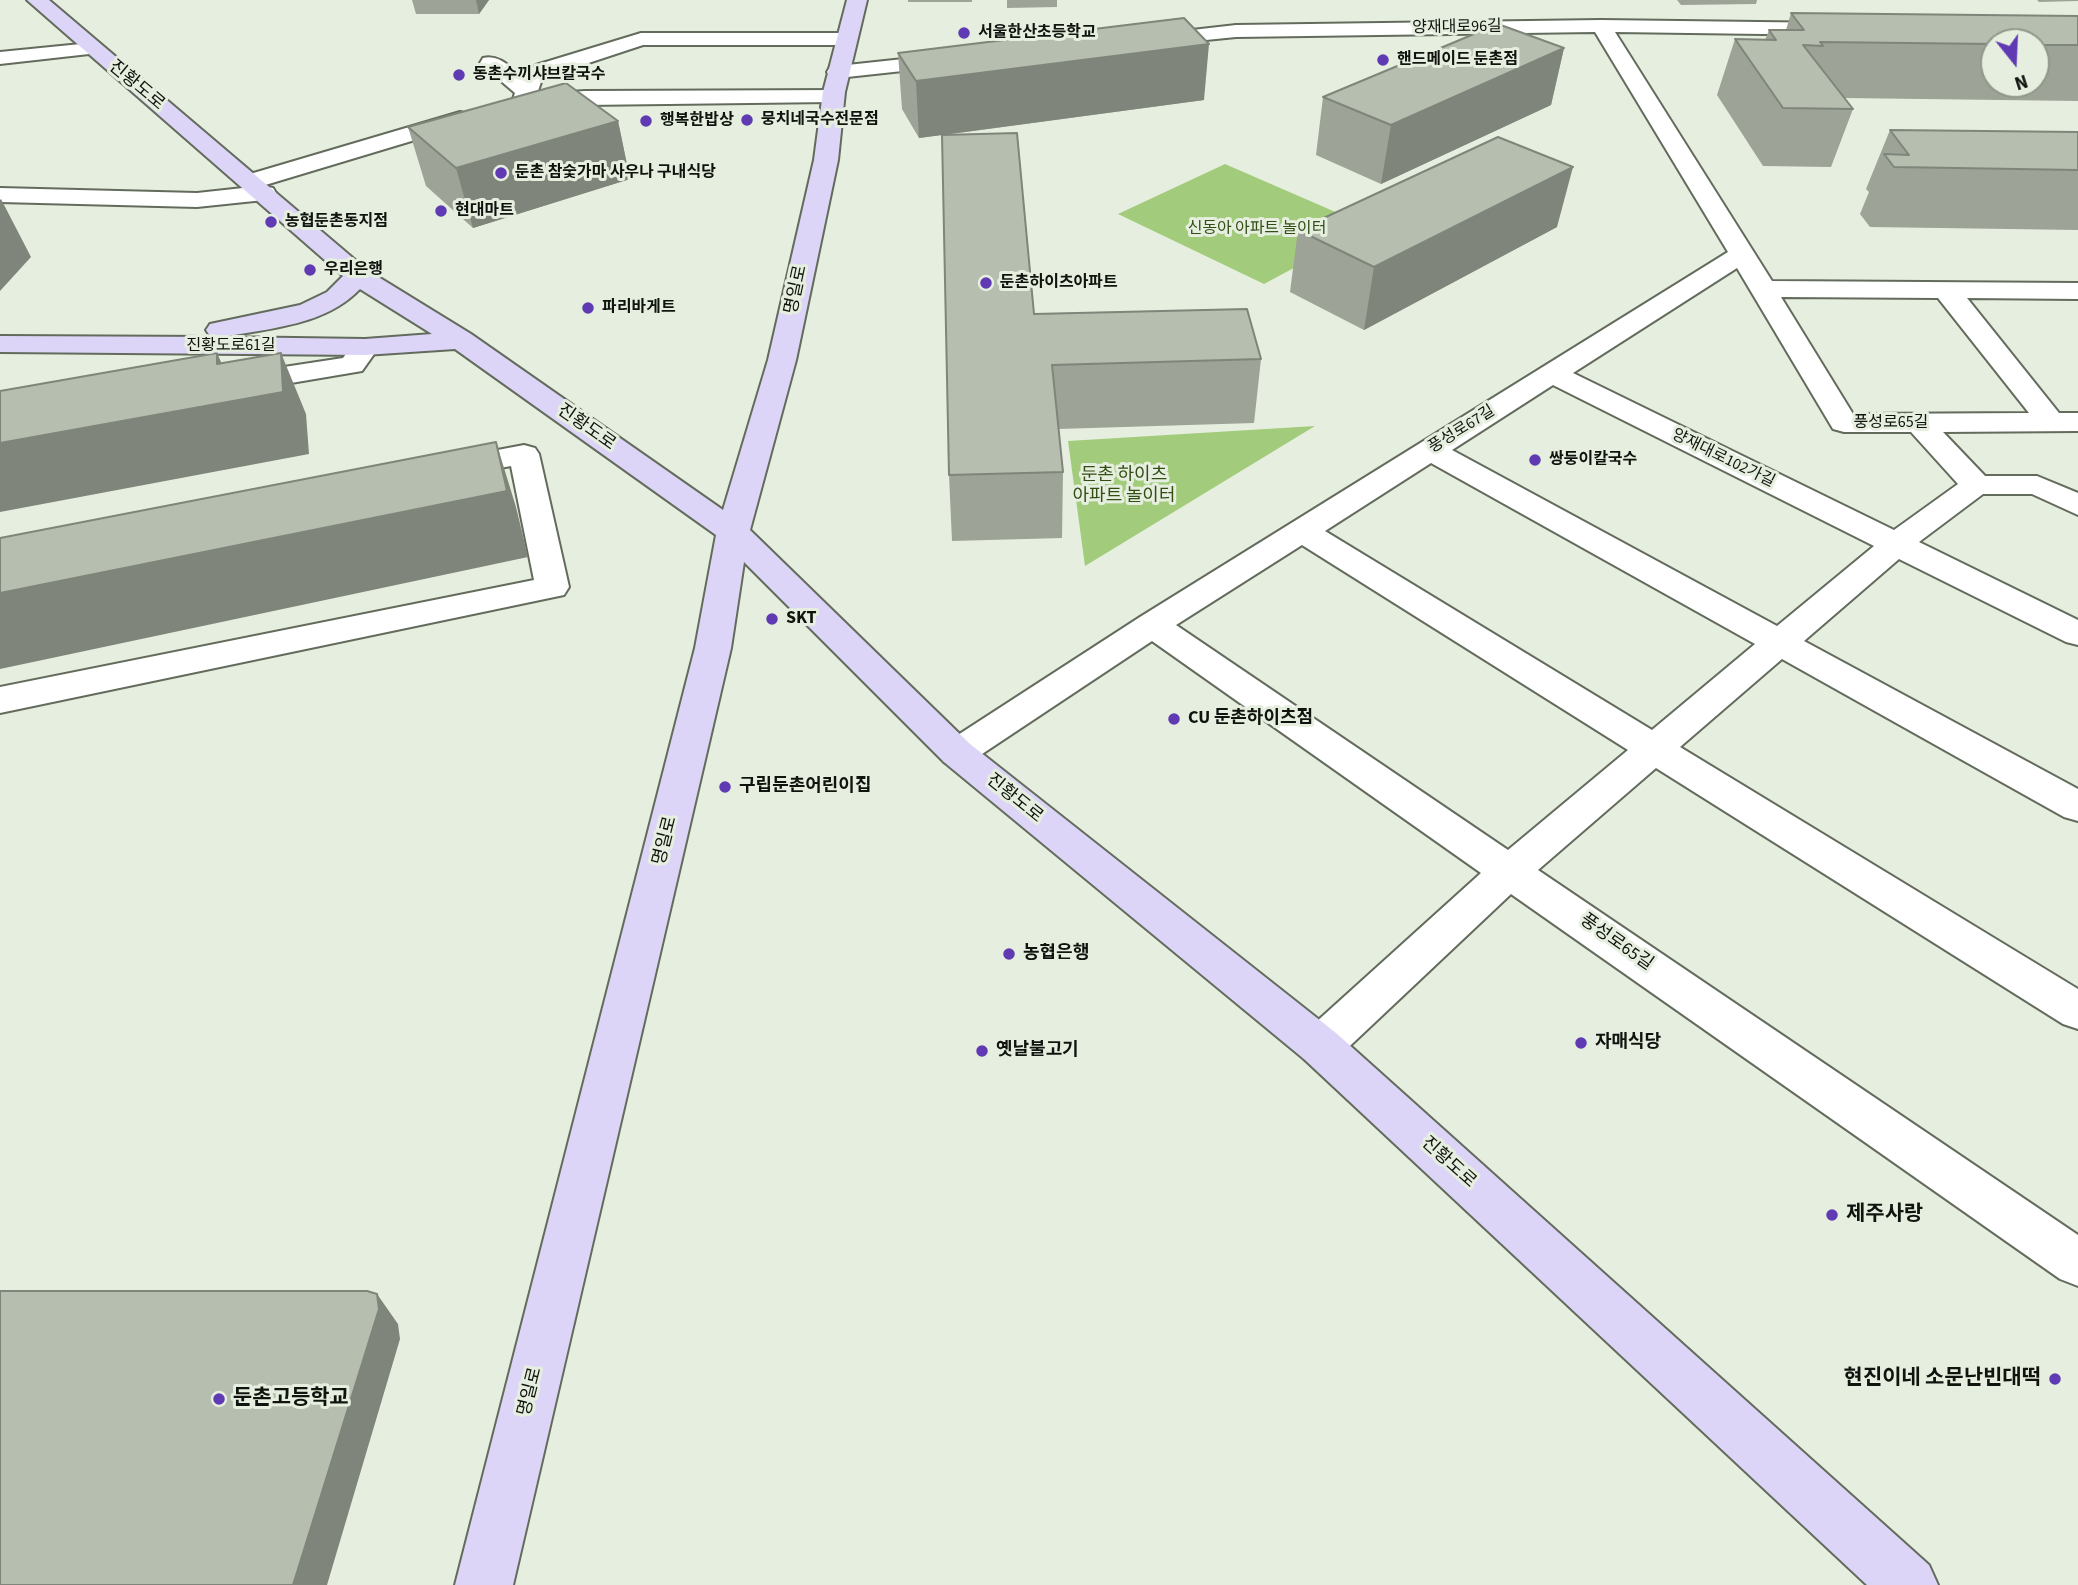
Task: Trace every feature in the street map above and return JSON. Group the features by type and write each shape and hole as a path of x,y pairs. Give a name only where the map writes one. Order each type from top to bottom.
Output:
{"street":[{"name":"진황도로","path":"37,0 358,276 461,340 733,532 957,753 1320,1046 1909,1585"},
{"name":"명일로","path":"484,1585 713,648 733,532 782,359 825,160 836,83 857,0"},
{"path":"1569,9 1591,26 1742,254"},
{"name":"양재대로96길","path":"1127,42 1236,31 1591,26 1860,29"},
{"path":"524,97 531,79 544,70 641,39 847,39"},
{"name":"진황도로","path":"0,58 91,49"},
{"path":"499,107 524,97 597,97 836,83 976,58"},
{"path":"491,63 524,97"},
{"path":"0,195 197,200 257,188 476,114"},
{"name":"풍성로65길","path":"1742,254 1844,423 2065,422"},
{"name":"풍성로67길","path":"957,753 1152,625 1742,254"},
{"path":"137,346 308,312 337,298 358,276"},
{"path":"1763,289 2078,291"},
{"name":"풍성로65길","path":"1946,290 2065,422"},
{"name":"진황도로61길","path":"0,344 365,347 461,340"},
{"path":"209,387 352,365 365,347"},
{"name":"양재대로102가길","path":"1551,373 2078,634"},
{"path":"1919,423 1976,485"},
{"path":"1430,450 2078,807"},
{"path":"0,700 552,587 524,454 417,474"},
{"path":"1320,1046 1511,870 1896,544 1976,485 2037,485 2078,505"},
{"path":"1302,531 2078,1010"},
{"name":"풍성로65길","path":"1152,625 2078,1263"}],"green space":[{"name":"신동아 아파트 놀이터","path":"1225,164 1370,227 1264,284 1118,214"},
{"name":"둔촌 하이츠 아파트 놀이터","path":"1315,426 1085,566 1068,441"}],"building":[{"path":"1791,13 2078,16 2078,45 2050,45 2050,28 1980,28 1980,44 1820,42 1823,46 1803,45 1853,109 1783,108 1735,39 1776,40 1769,30 1804,30"},
{"path":"1184,18 1209,44 916,81 898,53"},
{"path":"1498,24 1564,48 1391,125 1323,97"},
{"path":"566,83 618,121 456,168 408,127"},
{"path":"1890,130 2078,132 2078,170 1894,167 1884,154 1909,155"},
{"path":"1017,133 1034,314 1247,309 1261,359 1052,365 1063,472 949,475 942,135"},
{"path":"1498,137 1573,167 1374,267 1298,230"},
{"path":"217,353 217,364 281,353 283,392 0,443 0,391"},
{"path":"496,442 507,491 0,593 0,538"},
{"name":"둔촌고등학교","path":"0,1291 367,1291 377,1294 379,1309 293,1585 0,1585"}],"place":[{"name":"서울한산초등학교","path":"964,33"},
{"name":"핸드메이드 둔촌점","path":"1383,60"},
{"name":"동촌수끼샤브칼국수","path":"459,75"},
{"name":"뭉치네국수전문점","path":"747,120"},
{"name":"행복한밥상","path":"646,121"},
{"name":"둔촌 참숯가마 사우나 구내식당","path":"501,173"},
{"name":"현대마트","path":"441,211"},
{"name":"농협둔촌동지점","path":"271,222"},
{"name":"우리은행","path":"310,270"},
{"name":"둔촌하이츠아파트","path":"986,283"},
{"name":"파리바게트","path":"588,308"},
{"name":"쌍둥이칼국수","path":"1535,460"},
{"name":"SKT","path":"772,619"},
{"name":"CU 둔촌하이츠점","path":"1174,719"},
{"name":"구립둔촌어린이집","path":"725,787"},
{"name":"농협은행","path":"1009,954"},
{"name":"자매식당","path":"1581,1043"},
{"name":"옛날불고기","path":"982,1051"},
{"name":"제주사랑","path":"1832,1215"},
{"name":"현진이네 소문난빈대떡","path":"2055,1379"},
{"name":"둔촌고등학교","path":"219,1399"}]}
